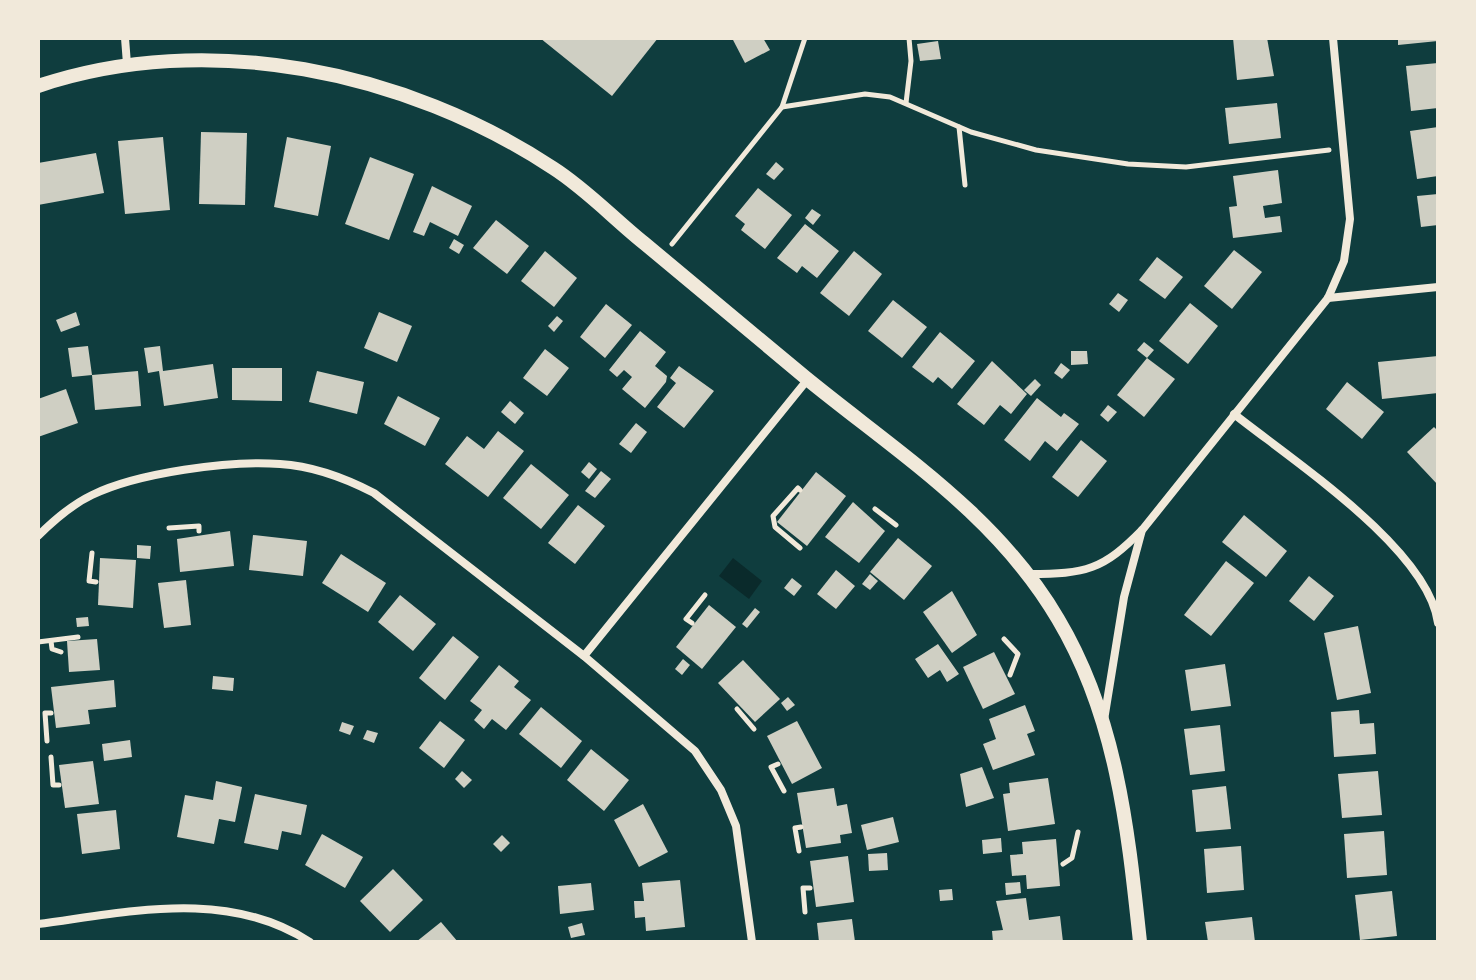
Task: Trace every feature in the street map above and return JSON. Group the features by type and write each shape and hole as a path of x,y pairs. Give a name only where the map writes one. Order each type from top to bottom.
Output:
{"street":[{"path":"125,38 127,64"},
{"path":"1029,574 1061,574 1090,569 1114,559 1143,529 1328,298 1348,241 1345,148 1333,38"},
{"path":"38,86 127,64 282,66 370,83 412,97 480,126 555,169 808,379 962,501 1029,574 1077,655 1104,722 1127,826 1140,942"},
{"path":"1328,298 1438,287"},
{"path":"584,656 808,379"},
{"path":"1234,414 1393,543 1422,579 1438,623"},
{"path":"38,536 69,507 90,496 140,479 279,464 344,478 396,506 685,740 721,790 736,826 744,865 752,942"},
{"path":"1104,722 1124,597 1143,529"},
{"path":"38,924 179,907 221,909 268,920 310,942"}],"path":[{"path":"661,257 782,107 805,38"},
{"path":"906,103 911,61 909,38"},
{"path":"782,107 865,94 906,103 959,127 1036,150 1088,159 1186,167 1345,148"},
{"path":"959,127 965,185"},
{"path":"800,490 798,488 773,516 775,527 800,548"},
{"path":"875,509 896,525"},
{"path":"169,528 199,526 199,531"},
{"path":"92,553 89,581 96,582"},
{"path":"692,623 686,619 705,595"},
{"path":"38,642 78,637"},
{"path":"1004,639 1018,654 1010,675"},
{"path":"51,640 52,649 61,652"},
{"path":"737,709 754,729"},
{"path":"47,741 45,713 51,713"},
{"path":"51,757 53,785 59,785"},
{"path":"778,764 771,767 784,791"},
{"path":"799,851 795,828 801,827"},
{"path":"1063,864 1072,858 1078,832"},
{"path":"805,912 803,888 810,888"}],"water":[{"path":"733,558 762,581 749,599 719,576"}],"building":[{"path":"540,38 658,38 612,96"},
{"path":"732,38 763,38 770,50 745,63"},
{"path":"1233,38 1267,38 1274,76 1237,80"},
{"path":"1398,38 1438,38 1438,41 1398,45"},
{"path":"938,41 941,59 920,61 917,44"},
{"path":"1438,63 1438,108 1411,111 1406,66"},
{"path":"1277,103 1281,138 1229,144 1225,108"},
{"path":"1438,127 1438,176 1417,179 1410,131"},
{"path":"201,132 247,133 245,205 199,204"},
{"path":"163,137 170,210 125,214 118,141"},
{"path":"287,137 331,146 318,216 274,207"},
{"path":"96,153 104,193 38,205 38,163"},
{"path":"370,157 414,174 389,240 345,224"},
{"path":"776,162 784,169 774,180 766,174"},
{"path":"1278,170 1282,203 1263,206 1265,218 1280,216 1282,232 1233,238 1229,207 1237,206 1233,176"},
{"path":"432,186 472,206 458,236 430,222 424,236 413,232"},
{"path":"758,188 792,215 765,249 741,230 745,224 735,216"},
{"path":"1438,194 1438,225 1421,227 1417,196"},
{"path":"812,209 821,215 813,225 805,218"},
{"path":"496,220 529,246 507,274 473,248"},
{"path":"805,224 839,251 817,278 802,266 797,273 777,258"},
{"path":"454,239 464,245 459,254 449,248"},
{"path":"1234,250 1262,272 1232,309 1204,286"},
{"path":"545,251 577,278 554,307 521,281"},
{"path":"854,251 882,274 849,316 820,293"},
{"path":"1157,257 1183,277 1165,299 1139,280"},
{"path":"1118,293 1128,300 1119,312 1109,304"},
{"path":"893,300 927,327 902,358 868,331"},
{"path":"1190,303 1218,326 1188,364 1159,341"},
{"path":"606,304 632,325 605,358 580,337"},
{"path":"76,312 80,325 61,332 56,320"},
{"path":"379,312 412,326 397,362 364,348"},
{"path":"557,316 563,321 554,332 548,326"},
{"path":"640,331 666,352 655,366 667,376 666,382 645,408 622,389 632,377 624,370 617,377 609,370"},
{"path":"940,332 975,361 952,389 938,377 933,383 912,367"},
{"path":"1144,342 1154,350 1147,358 1137,350"},
{"path":"88,346 92,375 72,377 68,348"},
{"path":"160,346 163,371 213,364 218,398 164,406 159,371 148,373 144,348"},
{"path":"545,349 569,368 547,396 523,378"},
{"path":"1071,351 1087,351 1088,364 1071,365"},
{"path":"1438,356 1438,393 1382,399 1378,362"},
{"path":"1147,358 1175,379 1144,417 1117,395"},
{"path":"992,361 1027,394 1011,414 1000,405 984,425 957,404"},
{"path":"1061,363 1070,370 1062,379 1054,373"},
{"path":"679,366 714,391 684,428 657,407 676,383 670,378"},
{"path":"232,368 282,368 282,401 232,400"},
{"path":"138,371 141,406 95,410 92,375"},
{"path":"317,371 364,382 357,414 309,402"},
{"path":"1035,379 1041,385 1031,396 1024,390"},
{"path":"1347,382 1384,412 1362,439 1326,409"},
{"path":"66,389 78,423 38,437 38,399"},
{"path":"398,396 440,418 425,446 384,424"},
{"path":"1037,398 1061,417 1064,413 1079,424 1057,451 1045,441 1030,461 1004,440"},
{"path":"510,401 524,413 515,424 501,412"},
{"path":"1108,405 1117,412 1108,422 1100,415"},
{"path":"636,423 647,432 631,453 619,444"},
{"path":"1434,427 1438,431 1438,485 1407,452"},
{"path":"498,431 524,451 488,497 445,464 467,436 484,449"},
{"path":"1081,440 1107,461 1078,497 1052,477"},
{"path":"589,462 597,469 589,479 581,472"},
{"path":"531,464 569,495 541,529 503,498"},
{"path":"601,471 611,479 595,498 585,491"},
{"path":"816,472 846,496 807,546 777,522"},
{"path":"853,502 885,531 859,563 825,537"},
{"path":"578,505 605,526 575,564 548,543"},
{"path":"1244,515 1287,551 1266,577 1222,542"},
{"path":"230,531 234,566 180,572 177,539"},
{"path":"253,535 307,541 303,576 249,570"},
{"path":"898,538 932,566 904,600 870,572"},
{"path":"137,545 151,546 150,559 137,558"},
{"path":"341,554 386,583 368,612 322,583"},
{"path":"100,558 136,560 133,608 98,605"},
{"path":"1226,561 1254,583 1211,636 1184,615"},
{"path":"836,570 855,586 836,609 817,594"},
{"path":"870,574 878,581 870,590 862,584"},
{"path":"1309,576 1334,596 1314,621 1289,601"},
{"path":"792,578 802,586 794,596 784,588"},
{"path":"186,580 191,625 164,628 158,583"},
{"path":"952,591 977,635 952,653 923,612"},
{"path":"400,595 436,624 413,651 378,622"},
{"path":"709,605 736,627 702,669 676,647"},
{"path":"755,608 760,612 747,628 742,624"},
{"path":"88,617 89,626 77,627 76,618"},
{"path":"1358,626 1371,693 1337,700 1324,633"},
{"path":"453,636 479,657 445,700 419,678"},
{"path":"97,639 100,670 69,672 67,641"},
{"path":"938,644 959,674 947,682 940,670 928,678 915,659"},
{"path":"994,652 1015,694 983,709 963,667"},
{"path":"683,659 690,665 682,675 675,669"},
{"path":"743,660 780,699 755,722 718,683"},
{"path":"1225,664 1231,706 1191,711 1185,670"},
{"path":"499,665 519,681 514,687 531,700 506,730 492,719 484,729 474,720 482,710 470,701"},
{"path":"213,676 234,678 233,691 212,689"},
{"path":"114,680 116,707 88,710 90,724 56,728 51,687"},
{"path":"788,697 795,705 787,711 781,703"},
{"path":"1025,705 1035,731 1027,734 1035,755 993,770 983,744 996,739 989,719"},
{"path":"541,707 582,741 561,768 519,734"},
{"path":"1359,710 1360,724 1374,723 1376,754 1334,757 1331,712"},
{"path":"440,721 465,740 444,768 419,748"},
{"path":"797,721 822,768 792,784 767,736"},
{"path":"342,722 354,726 350,735 339,731"},
{"path":"1220,725 1225,771 1190,775 1184,729"},
{"path":"367,730 378,733 374,743 363,739"},
{"path":"130,740 132,757 104,761 102,744"},
{"path":"591,749 629,780 604,811 567,780"},
{"path":"93,761 99,804 65,808 59,765"},
{"path":"982,767 994,798 966,807 960,774"},
{"path":"462,771 472,780 464,788 455,779"},
{"path":"1378,771 1382,815 1342,818 1338,774"},
{"path":"1048,778 1055,824 1008,831 1003,794 1010,793 1009,783"},
{"path":"216,781 242,787 235,822 219,819 214,844 177,837 185,795 213,800"},
{"path":"1226,786 1231,829 1196,832 1192,790"},
{"path":"834,788 837,806 847,804 852,833 840,835 841,843 806,848 797,793"},
{"path":"255,794 307,805 301,835 282,831 278,850 244,843"},
{"path":"643,804 668,852 639,867 614,820"},
{"path":"116,810 120,849 82,854 77,814"},
{"path":"893,817 899,842 867,850 861,825"},
{"path":"1384,831 1387,875 1347,878 1344,834"},
{"path":"322,834 363,857 345,888 305,865"},
{"path":"502,835 510,843 501,852 493,844"},
{"path":"1001,838 1002,852 983,854 982,840"},
{"path":"1056,839 1060,886 1027,889 1026,875 1012,876 1010,855 1023,854 1022,842"},
{"path":"1241,846 1244,890 1207,893 1204,849"},
{"path":"887,853 888,870 869,871 868,854"},
{"path":"848,856 854,902 816,907 810,861"},
{"path":"393,869 423,900 390,932 360,901"},
{"path":"680,880 685,927 646,931 645,917 635,918 634,901 644,901 642,883"},
{"path":"1020,882 1021,893 1006,895 1005,883"},
{"path":"591,883 594,910 560,914 558,886"},
{"path":"952,889 953,900 940,901 939,890"},
{"path":"1392,891 1397,936 1360,940 1355,895"},
{"path":"1026,898 1029,920 1060,916 1063,942 993,942 992,931 1003,930 996,901"},
{"path":"1252,917 1255,942 1208,942 1205,922"},
{"path":"852,919 855,942 819,942 817,923"},
{"path":"441,922 458,942 416,942"},
{"path":"582,923 585,935 571,938 568,927"}]}
